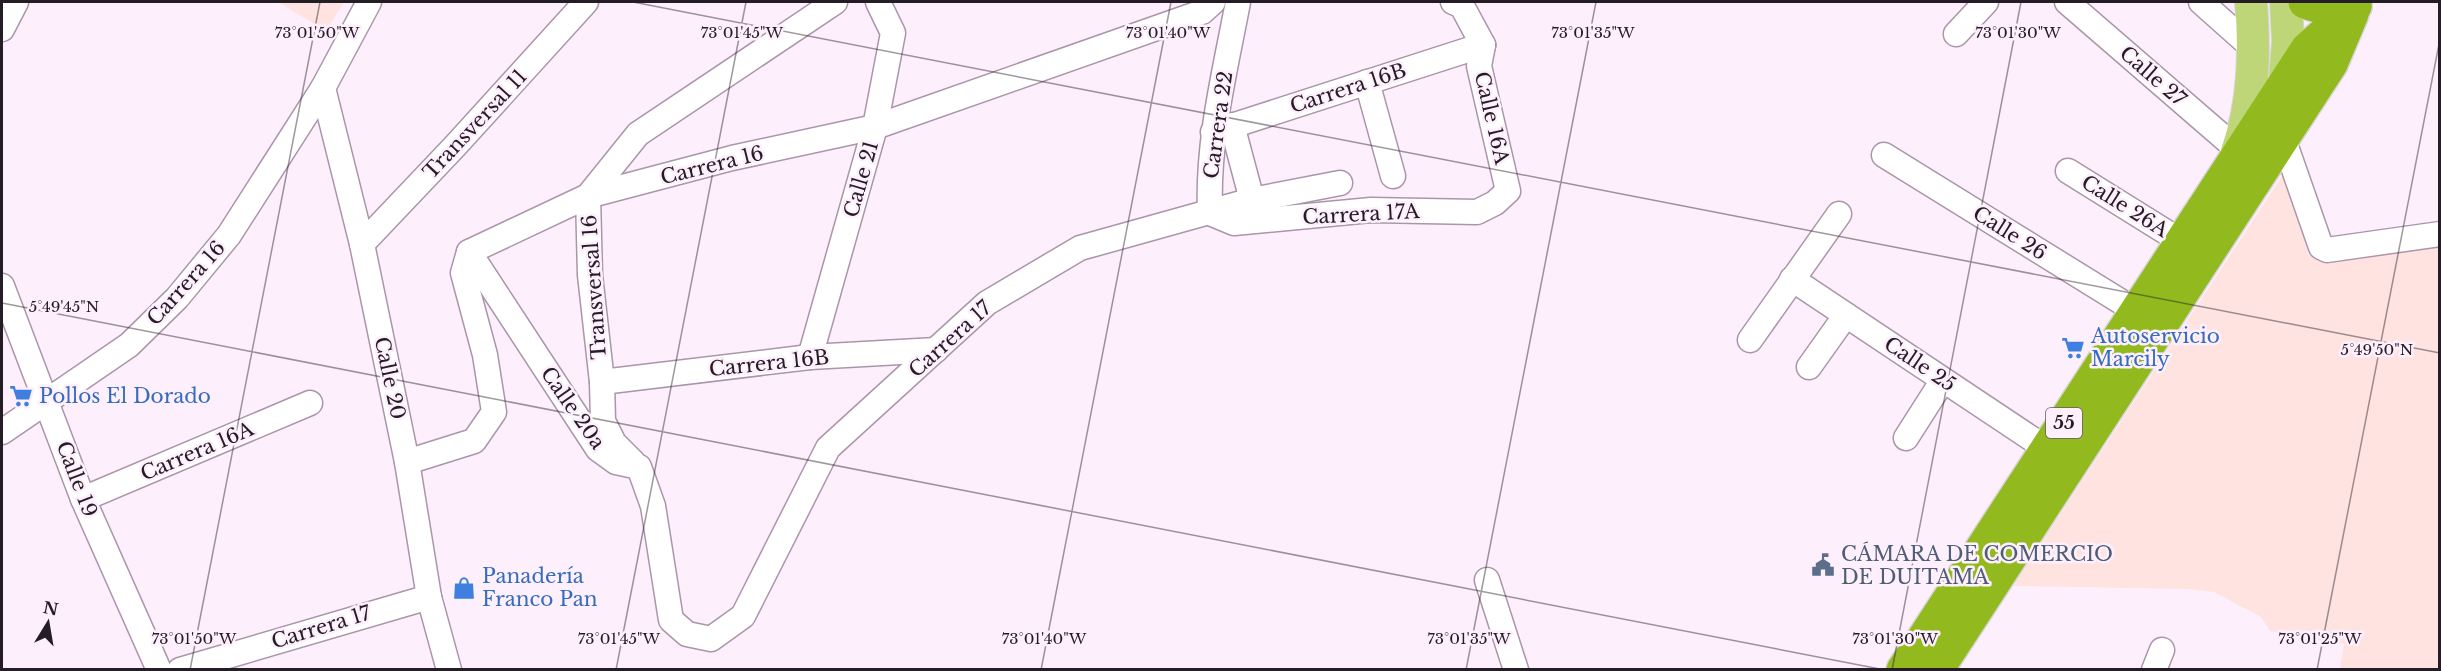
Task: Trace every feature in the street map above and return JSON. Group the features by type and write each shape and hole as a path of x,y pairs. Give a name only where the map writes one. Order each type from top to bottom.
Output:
{"highway":[{"path":"2305,2 2317,7 2336,9 2357,4"},
{"name":"55","path":"1940,648 2047,449 2136,311 2182,242 2237,173 2283,138 2331,64 2357,4"},
{"name":"55","path":"1903,669 1940,648 2237,173 2284,84 2307,49 2357,4"}],"main road":[{"path":"2237,173 2249,100 2254,50 2251,2"},
{"path":"2283,138 2288,41 2286,2"}],"street":[{"path":"2,29 16,2"},
{"name":"Carrera 16","path":"2,432 129,345 177,298 229,235 323,88 369,2"},
{"name":"Transversal 11","path":"362,244 586,2"},
{"name":"Transversal 16","path":"639,467 614,443 603,421 602,382 590,275 588,196 638,134 835,2"},
{"name":"Calle 21","path":"810,357 875,127 893,33 878,2"},
{"name":"Carrera 16","path":"469,252 588,196 732,158 875,127 1202,12 1213,2"},
{"name":"Carrera 22","path":"1210,213 1209,184 1223,128 1238,2"},
{"path":"1453,2 1462,6 1483,45"},
{"path":"1956,34 1986,2"},
{"name":"Calle 27","path":"2067,2 2237,173"},
{"path":"2201,2 2254,50"},
{"name":"Carrera 16B","path":"1223,128 1483,45"},
{"name":"Calle 16A","path":"1483,45 1479,66 1508,191"},
{"path":"1367,82 1393,176"},
{"name":"Calle 20","path":"323,88 362,244 407,462 429,597 449,669"},
{"path":"1223,128 1251,200"},
{"path":"2283,138 2321,247 2326,250 2439,234"},
{"name":"Calle 26","path":"1884,155 2136,311"},
{"name":"Calle 26A","path":"2067,171 2182,242"},
{"name":"Carrera 17","path":"639,467 652,506 671,620 687,634 711,639 743,616 828,448 987,303 1080,248 1251,200 1340,183"},
{"name":"Carrera 17A","path":"1210,213 1234,223 1371,210 1477,212 1495,203 1508,191"},
{"path":"1750,340 1839,214"},
{"path":"407,462 474,441 494,412 485,355 463,273 469,252"},
{"name":"Calle 20a","path":"469,252 598,449 616,462 639,467"},
{"name":"Calle 25","path":"1792,279 2047,449"},
{"name":"Calle 19","path":"2,286 83,499 159,669"},
{"path":"1809,368 1846,315"},
{"name":"Carrera 16B","path":"602,382 810,357 936,350"},
{"path":"1906,438 1943,380"},
{"name":"Carrera 16A","path":"83,499 310,403"},
{"path":"1487,580 1516,669"},
{"name":"Carrera 17","path":"180,669 429,597"}],"shaded area":[{"path":"278,2 344,2 326,31"},
{"path":"2290,164 2308,255 2439,237 2439,669 2340,669 2344,644 2270,631 2261,617 2214,592 2187,589 2013,586"}],"place":[{"name":"Autoservicio Marcily","path":"2073,348"},
{"name":"Pollos El Dorado","path":"21,396"},
{"name":"CÁMARA DE COMERCIO DE DUITAMA","path":"1823,565"},
{"name":"Panadería Franco Pan","path":"464,588"}]}
